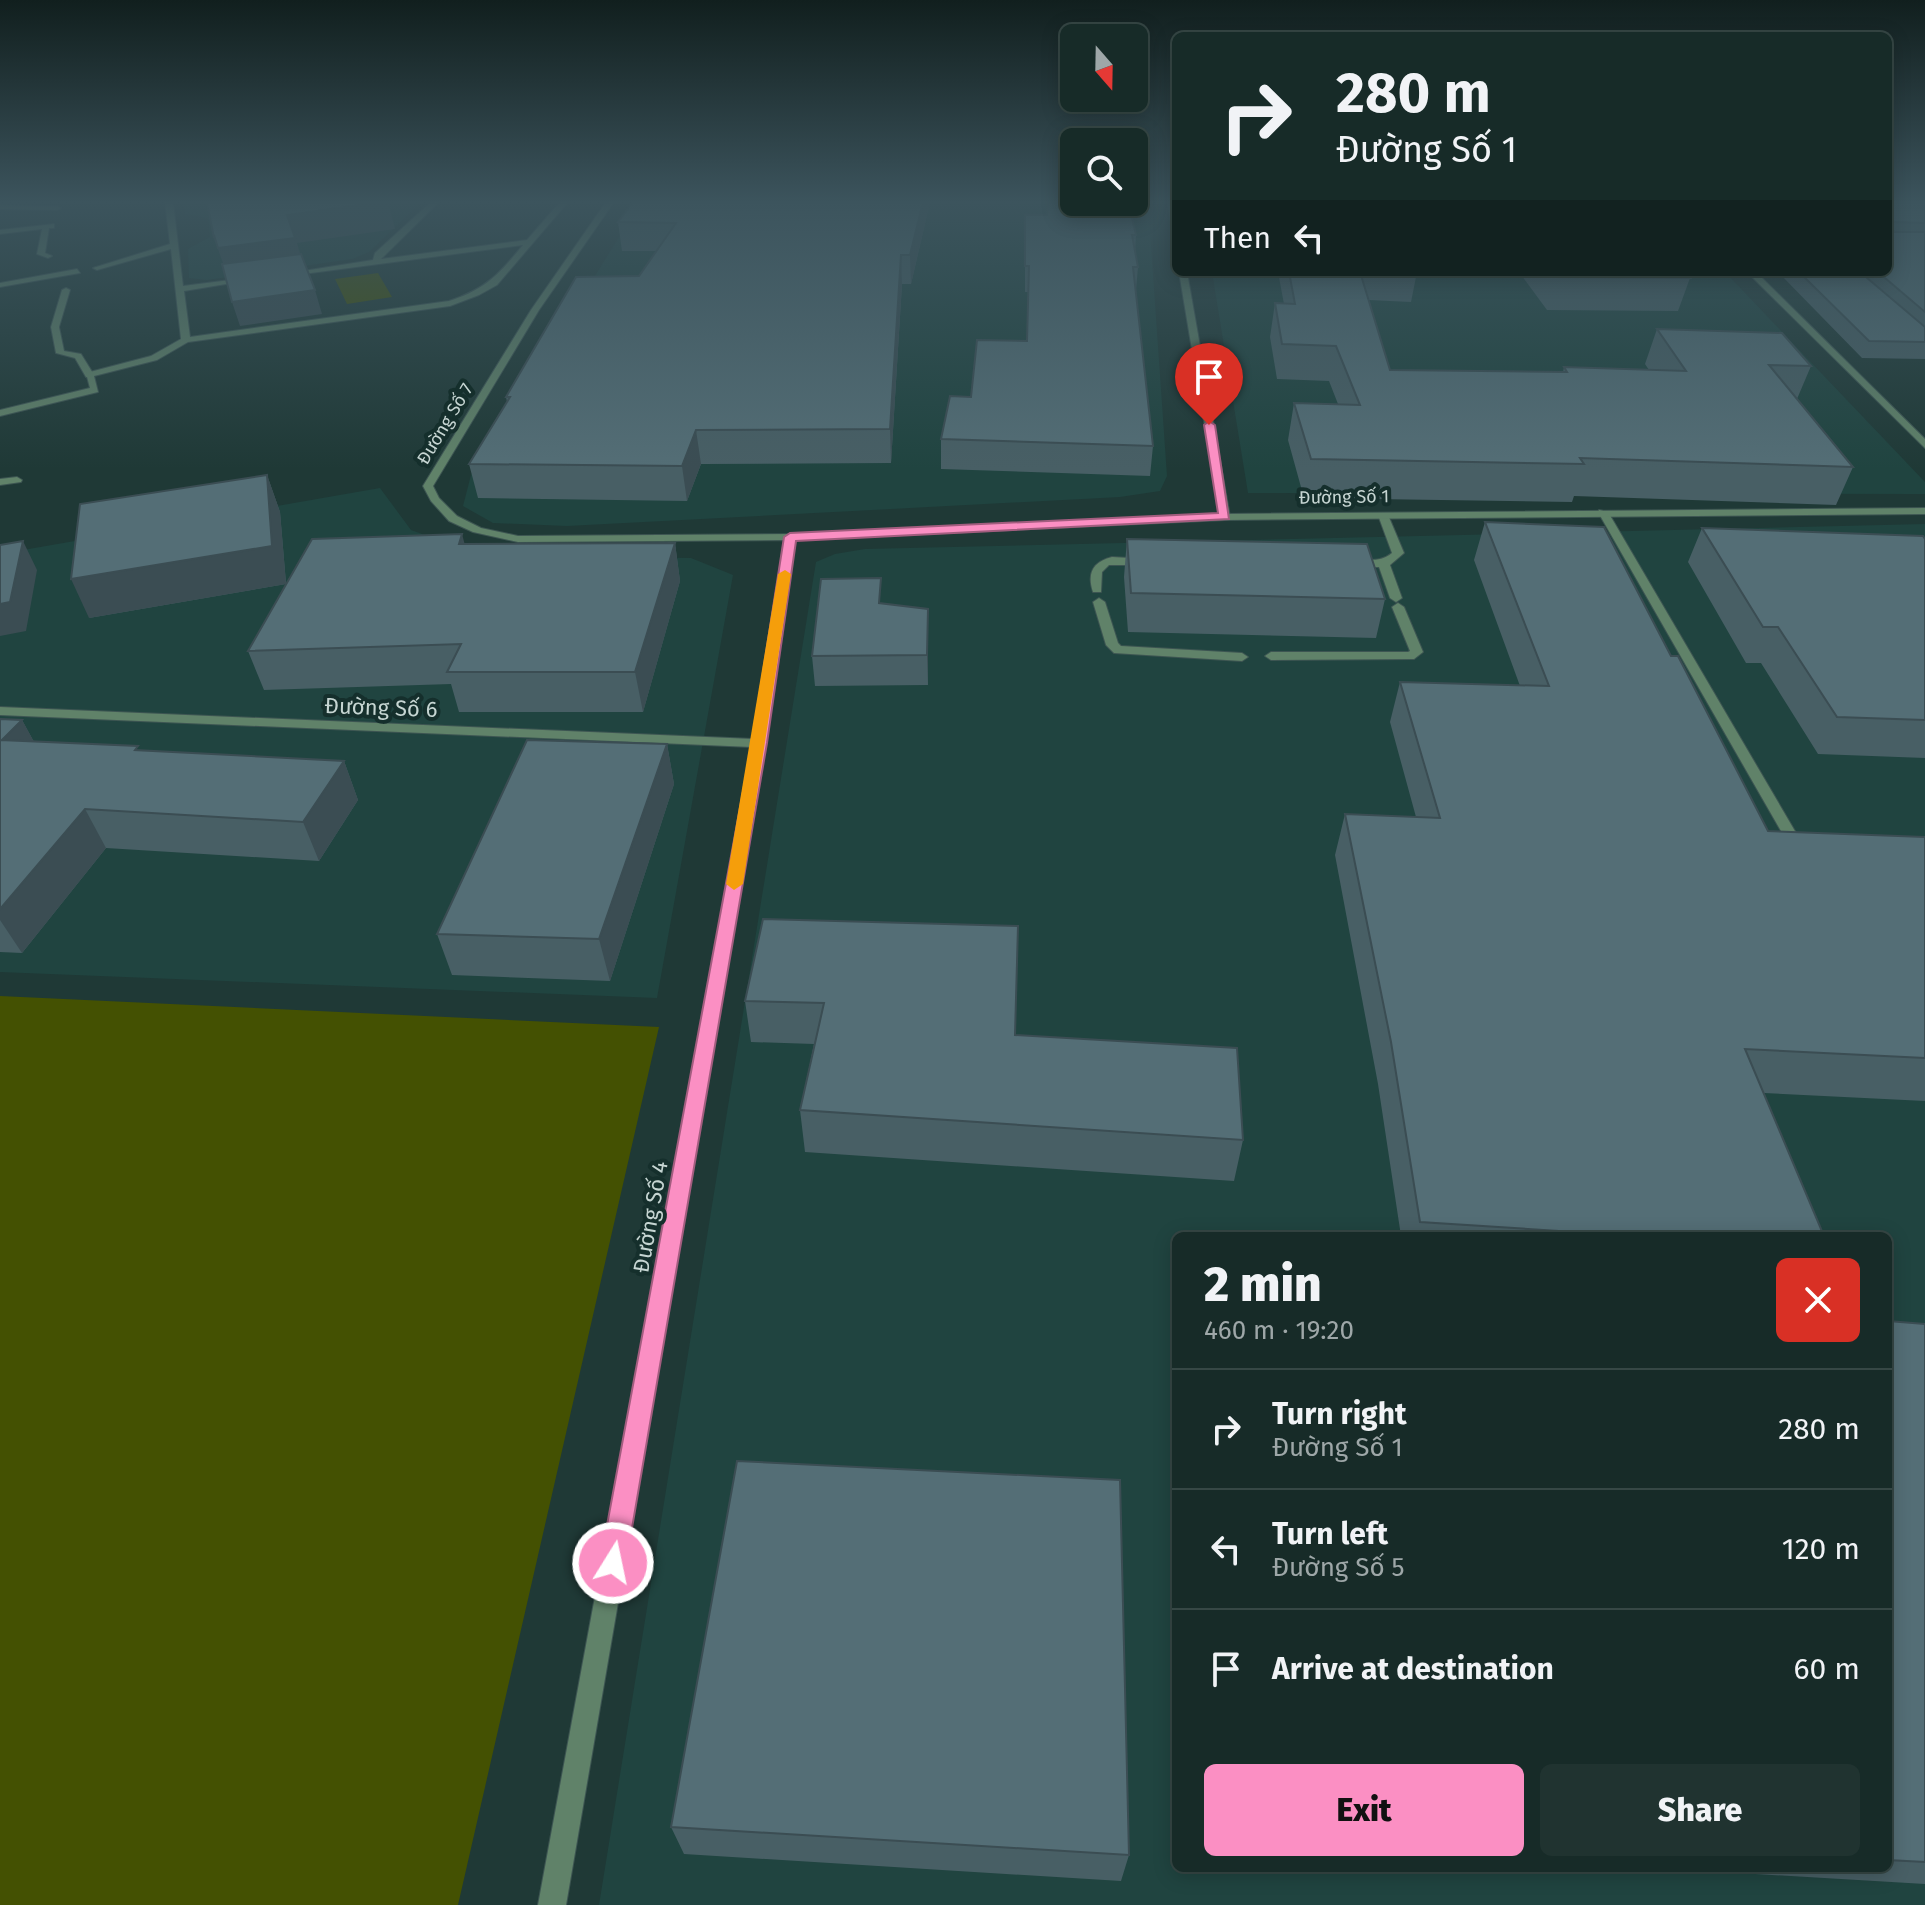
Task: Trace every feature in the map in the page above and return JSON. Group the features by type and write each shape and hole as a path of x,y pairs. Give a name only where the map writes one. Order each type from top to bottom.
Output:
{"street":[{"path":"0,413 95,390 78,356 60,353 55,327 66,291"},
{"path":"180,291 186,340"},
{"path":"89,375 154,358 186,340 450,303 483,291"},
{"name":"Đường Số 7","path":"548,291 428,486 434,502 461,524 485,534 518,539 764,538"},
{"path":"1186,291 1225,517"},
{"path":"1770,291 1925,445"},
{"path":"0,482 17,480"},
{"name":"Đường Số 1","path":"764,538 1225,517 1925,511"},
{"path":"1603,512 1792,838"},
{"path":"1338,564 1384,565 1398,553 1383,515"},
{"name":"Đường Số 4","path":"552,1905 759,743 790,537"},
{"path":"1155,562 1109,561 1097,570 1098,596 1112,645 1118,650 1242,657"},
{"path":"1271,656 1410,656 1417,652 1384,565"},
{"name":"Đường Số 6","path":"0,711 759,743"}],"shaded area":[{"path":"586,291 1154,291 1167,476 1160,491 1120,497 567,526 493,523 463,506 471,475"},
{"path":"1215,291 1743,291 1925,482 1925,494 1248,493"},
{"path":"380,488 411,530 472,552 691,558 733,575 657,998 0,972 0,554"},
{"path":"1925,524 1925,1905 599,1905 816,562 835,554 865,549"}],"green space":[{"path":"341,291 388,291 392,297 347,304"},
{"path":"0,996 659,1027 458,1905 0,1905"}],"building":[{"path":"229,291 309,291 232,302"},
{"path":"568,291 899,291 890,429 696,430 682,466 469,464 510,397 506,397"},
{"path":"1028,291 1136,291 1153,446 941,439 950,396 971,397 977,340 1027,341"},
{"path":"1293,291 1366,291 1390,370 1567,372 1564,367 1686,371 1657,329 1782,333 1811,366 1769,365 1853,467 1580,458 1584,464 1311,459 1294,403 1360,405 1336,346 1282,344 1275,303 1295,304"},
{"path":"1818,291 1882,291 1925,327 1925,342 1869,341"},
{"path":"1900,291 1925,291 1925,312"},
{"path":"267,475 272,546 71,579 80,504"},
{"path":"1485,522 1604,527 1671,656 1678,656 1768,831 1925,837 1925,1058 1745,1049 1822,1232 1574,1232 1420,1222 1391,1042 1345,814 1440,818 1400,682 1549,686"},
{"path":"1702,528 1923,536 1925,720 1837,717 1778,627 1763,627"},
{"path":"462,534 459,544 675,543 635,672 447,672 461,644 248,651 312,539"},
{"path":"1127,539 1367,544 1385,599 1131,593"},
{"path":"23,541 10,602 0,604 0,545"},
{"path":"881,578 879,603 928,609 927,655 812,656 821,579"},
{"path":"0,719 22,720 2,740 344,761 303,822 85,809 0,909"},
{"path":"527,740 667,744 599,939 437,934"},
{"path":"763,919 1018,926 1015,1035 1237,1048 1243,1140 800,1110 824,1003 745,1001"},
{"path":"1892,1321 1925,1324 1925,1862 1892,1860"},
{"path":"737,1461 1120,1480 1129,1855 671,1827"}],"slow traffic":[{"path":"734,884 785,574"}],"route":[{"path":"613,1563 759,743 790,537 1225,517 1209,425"}]}
